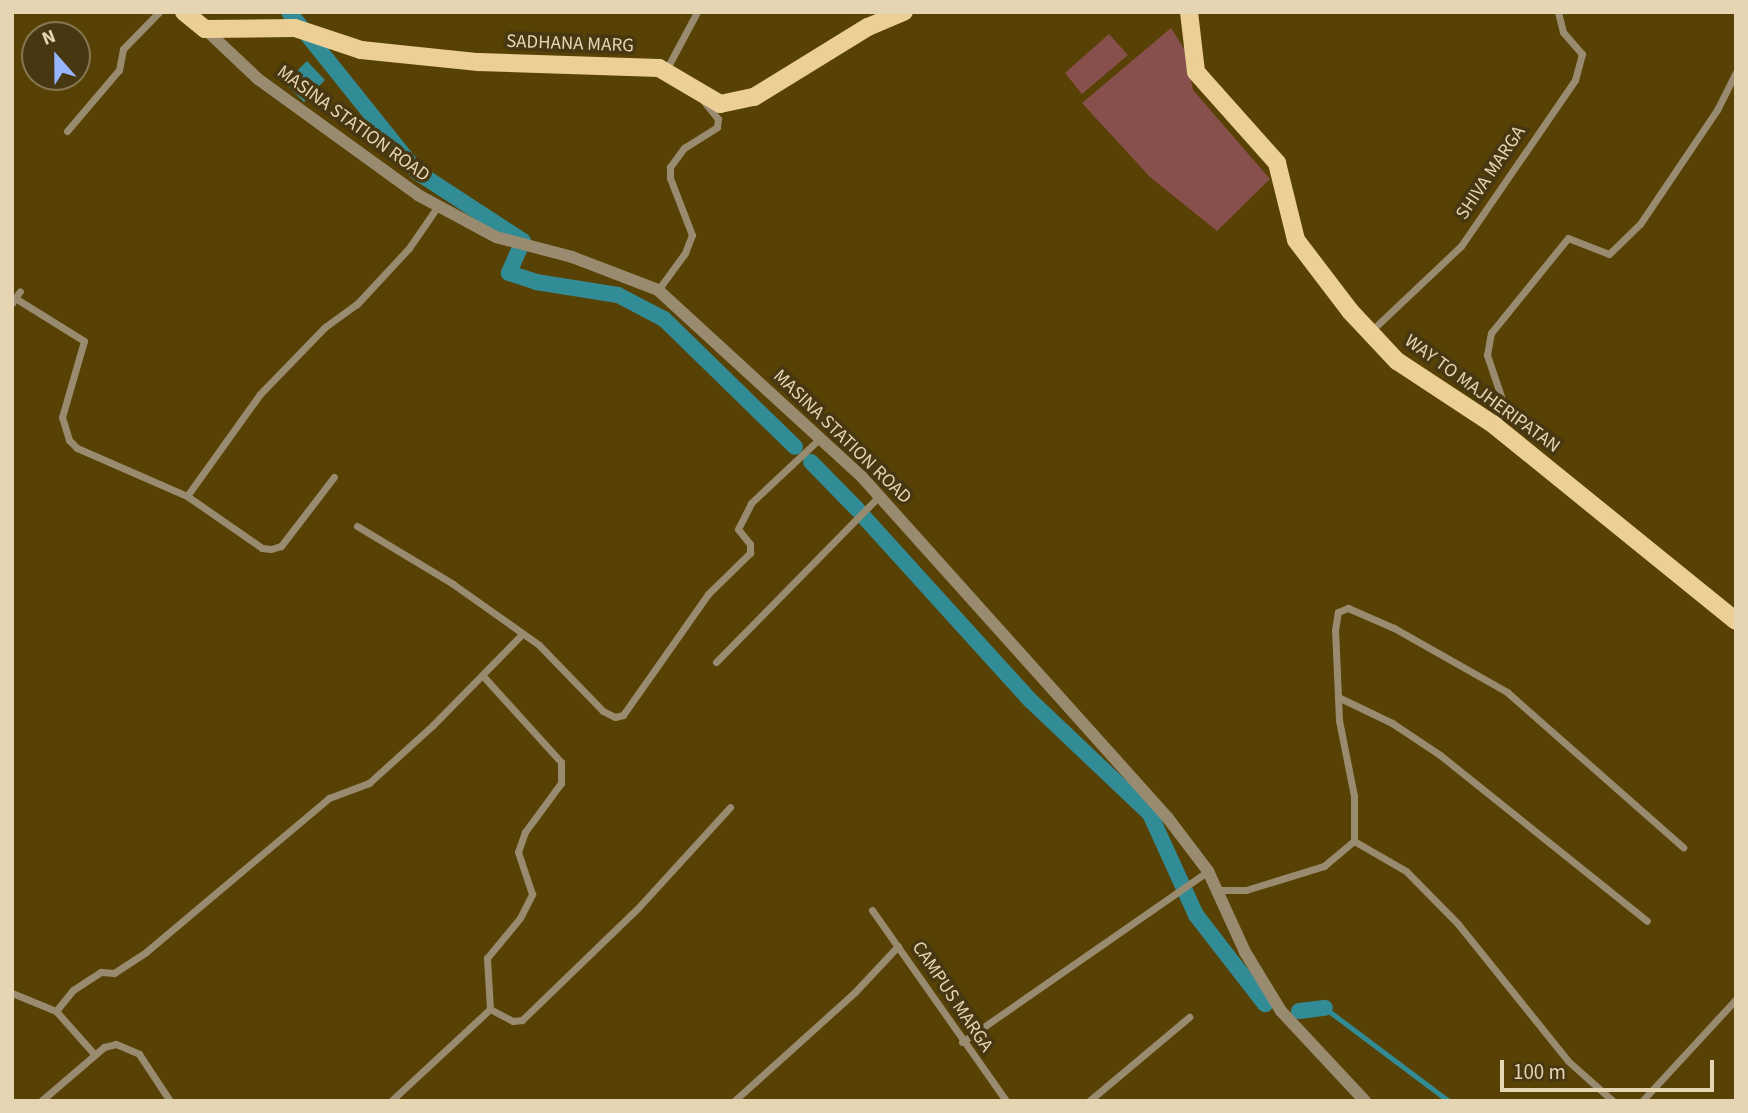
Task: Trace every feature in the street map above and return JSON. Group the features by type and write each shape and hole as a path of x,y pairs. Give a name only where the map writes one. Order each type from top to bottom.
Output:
{"main road":[{"path":"184,12 205,29"},
{"name":"SADHANA MARG","path":"205,29 295,28 361,50 664,72 720,104 754,97 868,27 904,12"},
{"name":"WAY TO MAJHERIPATAN","path":"1189,12 1196,72 1276,163 1296,240 1370,333 1398,361 1494,425 1736,621"}],"street":[{"path":"67,131 119,70 123,49 159,12"},
{"path":"664,72 697,12"},
{"name":"SHIVA MARGA","path":"1370,333 1461,246 1575,80 1582,54 1563,32 1558,12"},
{"name":"MASINA STATION ROAD","path":"205,29 258,79 418,195 496,237 572,257 658,290 880,495 1167,817 1208,870 1245,952 1281,1011 1360,1099"},
{"path":"1494,425 1504,405 1487,355 1491,333 1569,239 1609,254 1640,224 1717,110 1736,72"},
{"path":"658,290 685,253 692,235 670,178 670,167 684,148 717,127 718,119 696,92"},
{"path":"187,496 260,394 325,327 357,304 409,248 438,205"},
{"path":"16,298 84,341 62,417 69,440 77,448 187,496 262,548 271,550 281,546 334,477"},
{"path":"357,526 453,584 522,634 603,711 615,717 623,715 695,610 750,553 738,525 751,503 818,440"},
{"path":"716,663 880,495"},
{"path":"1354,841 1354,796 1338,697 1336,620 1338,612 1348,608 1394,628 1507,692 1683,847"},
{"path":"56,1011 74,990 101,972 114,973 146,952 329,798 369,783 483,676 522,634"},
{"path":"483,676 561,762 563,772 518,852 532,894 520,918 487,958 490,1009"},
{"path":"1338,697 1392,723 1440,755 1647,921"},
{"path":"490,1009 513,1021 522,1020 637,909 730,807"},
{"path":"1218,890 1246,890 1324,866 1354,841"},
{"path":"1354,841 1406,871 1458,924 1568,1061 1613,1101"},
{"path":"962,1042 1208,870"},
{"name":"CAMPUS MARGA","path":"872,910 962,1042 1006,1101"},
{"path":"734,1101 855,992 898,946"},
{"path":"12,993 56,1011 94,1054"},
{"path":"1642,1101 1736,999"},
{"path":"391,1101 490,1009"},
{"path":"1089,1101 1189,1017"},
{"path":"41,1101 94,1054 110,1045 132,1048 170,1101"}],"shaded area":[{"path":"1171,28 1185,50 1193,90 1270,179 1217,231 1150,177 1082,103"},
{"path":"1109,34 1128,55 1082,94 1065,73"}],"water":[{"path":"307,61 325,80 304,102 285,83"}],"waterway":[{"path":"289,12 417,172 523,241 509,273 536,282 618,295 664,319 795,447"},
{"path":"811,462 858,510"},
{"path":"864,517 1030,700 1150,814 1196,915 1265,1004"},
{"path":"1325,1008 1449,1101"},
{"path":"1299,1011 1325,1008"}]}
